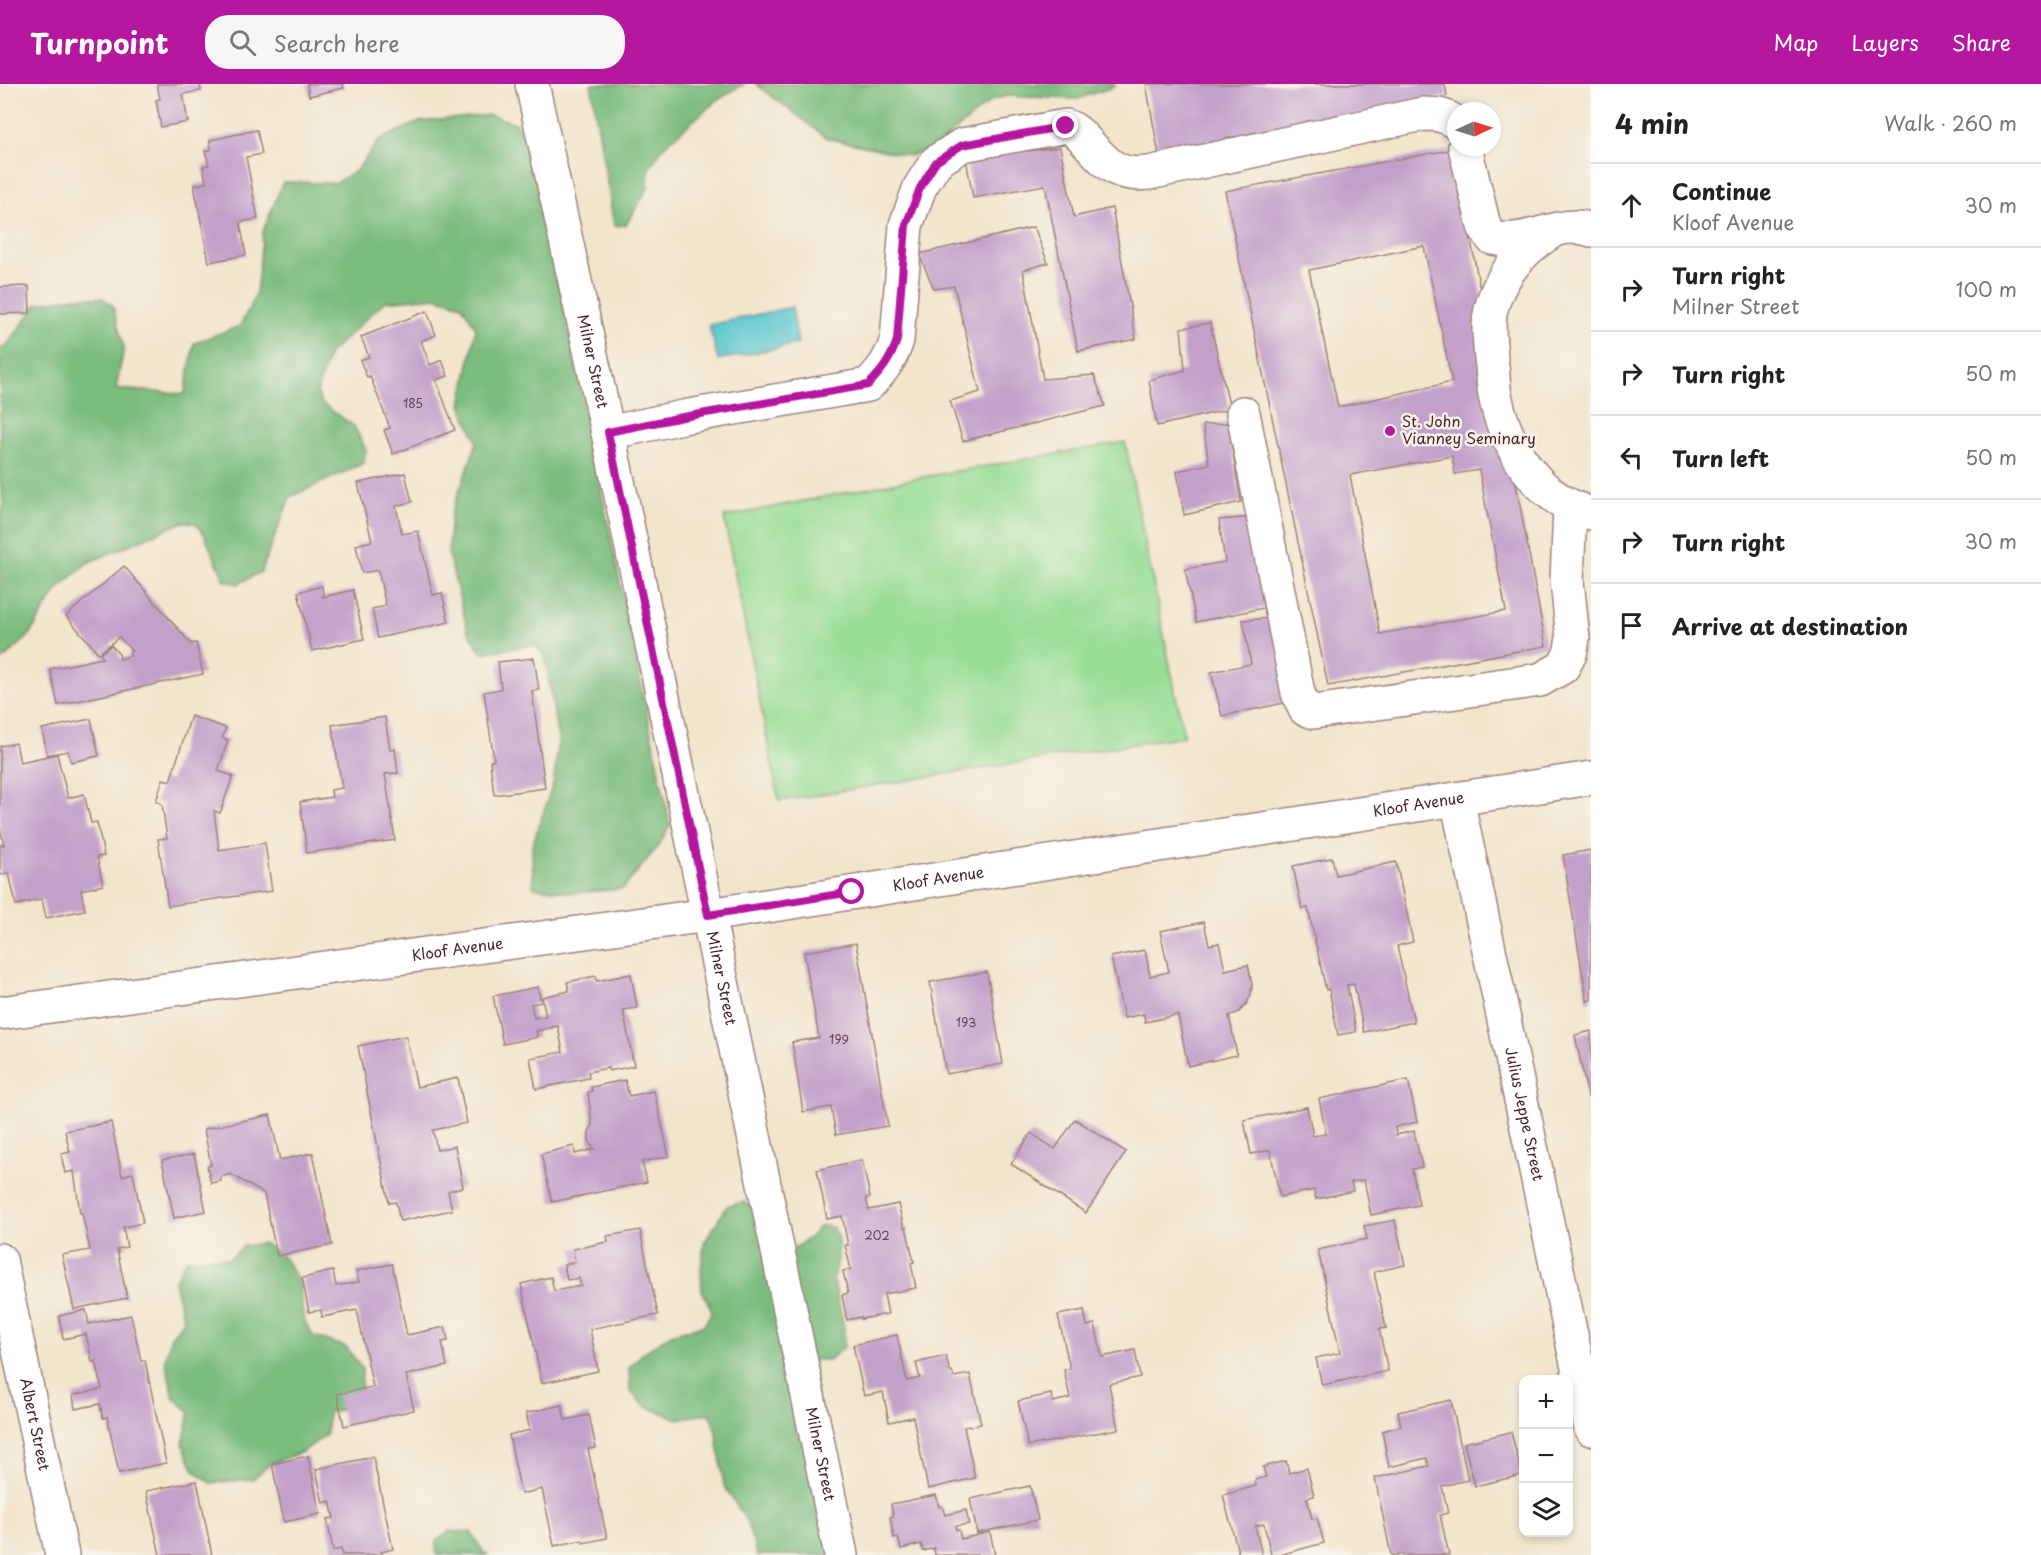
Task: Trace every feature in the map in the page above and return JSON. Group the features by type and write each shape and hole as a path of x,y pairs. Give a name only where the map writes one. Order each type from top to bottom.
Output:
{"street":[{"name":"Milner Street","path":"532,84 608,432 841,1555"},
{"path":"608,432 868,385 888,363 897,340 906,225 920,188 936,162 962,145 1066,126 1075,129 1108,164 1132,175 1423,114 1447,116"},
{"path":"1467,156 1484,226 1492,238 1512,240 1565,227 1591,230"},
{"path":"1243,413 1298,693 1305,709 1314,712 1540,680 1563,667 1570,654 1573,639 1567,581 1581,509 1558,499 1538,482 1518,456 1502,419 1495,395 1488,325 1498,289 1520,255 1551,232"},
{"name":"Kloof Avenue","path":"0,1013 708,915 1591,778"},
{"name":"Julius Jeppe Street","path":"1457,799 1591,1430"},
{"name":"Albert Street","path":"0,1260 62,1555"}],"green space":[{"path":"591,84 744,84 716,101 665,145 649,168 648,188 626,225 614,226"},
{"path":"756,84 1115,84 1114,87 1077,99 1006,96 992,100 939,144 910,156 827,138"},
{"path":"489,115 515,123 532,154 670,825 659,845 623,889 574,893 533,887 532,846 554,781 558,740 545,655 534,645 482,653 468,631 448,553 451,514 477,442 461,405 476,328 462,305 436,297 384,302 329,354 317,391 321,403 354,426 366,450 364,463 290,497 261,572 238,584 225,581 204,534 196,523 183,522 87,563 57,590 28,637 0,662 0,532 3,503 0,481 0,350 7,345 37,304 75,297 103,298 113,306 124,348 116,389 185,394 194,343 240,326 256,294 263,231 283,182 335,183 356,171 380,139 419,122"},
{"path":"1125,442 1184,736 779,801 724,517 923,477"},
{"path":"744,1202 755,1208 790,1251 810,1237 820,1226 834,1227 838,1239 837,1266 833,1278 844,1327 844,1347 829,1360 813,1360 830,1555 757,1555 746,1520 724,1486 717,1436 710,1413 678,1419 645,1406 630,1391 629,1368 643,1353 671,1334 704,1325 712,1311 702,1290 701,1270 704,1243 727,1206"},
{"path":"264,1243 286,1260 299,1283 304,1321 313,1336 346,1347 362,1369 361,1396 345,1409 328,1412 327,1434 302,1452 270,1464 253,1479 211,1483 193,1469 183,1444 190,1412 174,1398 165,1360 171,1336 184,1321 174,1282 186,1260 210,1257 229,1259 244,1246"},
{"path":"450,1531 471,1532 484,1553 489,1555 436,1555 437,1540"}],"water":[{"path":"792,307 798,344 718,360 709,325"}],"building":[{"path":"157,84 200,84 201,91 183,94 188,122 161,127 156,100 160,99"},
{"path":"307,84 343,84 344,88 309,96"},
{"path":"1146,84 1445,84 1447,96 1159,155"},
{"path":"257,130 262,154 246,157 258,219 240,222 246,255 209,262 194,185 206,183 203,166 209,165 205,151 211,150 210,140"},
{"path":"1060,147 1074,217 1112,208 1136,339 1078,351 1045,185 973,198 966,159"},
{"name":"St. John Vianney Seminary","path":"1447,150 1447,156 1455,156 1546,646 1328,686 1225,191","holes":["1424,246 1452,382 1338,407 1309,270","1452,456 1455,474 1479,470 1506,611 1380,634 1350,475"]},
{"path":"1034,227 1048,263 1023,270 1043,379 1094,375 1105,406 963,441 950,401 980,392 954,286 934,289 919,254"},
{"path":"29,286 30,313 0,314 0,287"},
{"path":"427,311 436,335 421,341 430,365 442,360 448,376 436,380 455,430 393,454 384,430 390,428 370,376 367,377 360,360 369,357 361,337"},
{"path":"1210,323 1230,409 1157,426 1149,380 1185,370 1181,328"},
{"path":"1228,423 1241,502 1184,515 1177,471 1209,464 1203,425"},
{"path":"405,473 412,502 396,506 402,534 418,531 433,595 442,593 449,622 378,638 372,609 386,606 378,570 362,573 356,545 372,541 358,483"},
{"path":"1254,517 1273,606 1196,622 1185,569 1225,562 1219,520"},
{"path":"124,566 191,644 196,643 203,674 58,705 50,669 103,658 100,654 111,645 119,654 120,659 130,656 132,651 119,637 99,654 66,616"},
{"path":"322,586 323,597 353,590 364,639 312,651 298,592"},
{"path":"1272,618 1289,702 1222,716 1211,672 1251,664 1243,620"},
{"path":"534,658 539,690 532,691 545,788 494,795 490,761 494,760 484,692 501,689 498,662"},
{"path":"191,716 226,728 222,738 228,740 218,771 233,776 220,813 214,811 219,850 265,843 272,891 168,906 158,839 167,838 162,804 156,801 163,779 170,781"},
{"path":"385,717 390,750 395,749 398,773 385,774 395,840 307,853 300,802 332,797 331,790 342,788 332,725"},
{"path":"91,719 99,756 71,762 68,751 47,755 42,729"},
{"path":"16,743 20,762 57,754 68,798 84,794 91,823 97,822 104,856 97,857 103,885 81,890 85,910 46,918 42,899 16,905 9,873 0,875 0,845 4,845 0,828 0,746"},
{"path":"1591,850 1591,1000 1587,1001 1563,855"},
{"path":"1332,858 1336,875 1396,862 1413,942 1397,946 1414,1022 1364,1032 1354,984 1347,985 1356,1032 1338,1035 1329,989 1326,990 1308,908 1302,909 1293,866"},
{"path":"1204,922 1209,945 1219,943 1225,970 1248,965 1252,984 1251,994 1239,1012 1229,1016 1237,1055 1188,1066 1178,1015 1145,1022 1144,1014 1124,1018 1111,957 1145,950 1150,976 1169,972 1160,931"},
{"path":"856,943 888,1126 836,1135 831,1107 803,1112 792,1042 819,1038 804,952"},
{"path":"987,972 1003,1064 946,1074 930,982"},
{"path":"631,974 637,1008 623,1010 634,1066 588,1072 589,1078 536,1089 530,1058 563,1052 558,1026 536,1031 538,1037 503,1044 493,996 538,987 541,1002 531,1004 534,1018 546,1016 542,997 569,991 567,982 596,976 597,981"},
{"path":"1591,1031 1591,1096 1588,1097 1575,1035"},
{"path":"406,1036 417,1087 458,1078 467,1123 433,1130 437,1150 455,1146 463,1187 448,1191 452,1210 400,1221 396,1202 389,1203 358,1046"},
{"path":"625,1080 629,1096 654,1091 669,1156 642,1162 647,1182 552,1202 541,1154 574,1146 575,1154 594,1149 589,1141 592,1125 588,1092 592,1091 591,1087"},
{"path":"1408,1080 1417,1122 1395,1127 1396,1135 1414,1131 1422,1167 1412,1169 1419,1205 1371,1215 1364,1180 1351,1182 1353,1191 1316,1199 1314,1190 1280,1197 1270,1150 1251,1154 1244,1120 1307,1107 1313,1136 1326,1134 1319,1099"},
{"path":"270,1115 280,1160 313,1153 332,1245 277,1256 264,1194 231,1174 220,1177 221,1181 211,1183 207,1166 211,1165 204,1129"},
{"path":"1075,1119 1126,1152 1086,1213 1011,1164 1031,1133 1055,1149"},
{"path":"111,1122 122,1176 133,1173 143,1223 123,1227 127,1247 117,1249 127,1298 74,1309 62,1255 90,1250 82,1213 80,1213 74,1171 65,1173 61,1154 70,1152 65,1131"},
{"path":"194,1154 206,1211 174,1218 162,1160"},
{"path":"862,1160 870,1197 866,1198 869,1210 898,1204 914,1262 911,1263 916,1288 884,1294 888,1314 847,1320 842,1295 848,1293 843,1271 851,1269 845,1245 848,1245 842,1216 827,1219 817,1170"},
{"path":"1395,1220 1405,1265 1374,1272 1386,1328 1379,1329 1388,1371 1322,1385 1316,1358 1340,1353 1318,1250 1367,1239 1364,1226"},
{"path":"640,1230 658,1315 590,1329 598,1371 542,1383 521,1284 551,1277 554,1291 581,1286 579,1278 567,1280 564,1265 575,1262 573,1249 608,1242 607,1236"},
{"path":"392,1264 407,1335 445,1327 448,1341 442,1342 447,1366 406,1375 414,1410 344,1426 337,1394 373,1387 357,1310 322,1317 321,1310 309,1312 302,1278 333,1271 336,1286 359,1282 356,1271"},
{"path":"86,1310 89,1324 131,1315 141,1361 145,1360 166,1463 119,1473 107,1417 103,1418 100,1404 75,1409 73,1395 102,1389 96,1361 92,1362 86,1334 63,1339 59,1316"},
{"path":"1084,1310 1087,1326 1095,1324 1102,1357 1135,1350 1140,1377 1109,1384 1118,1429 1028,1446 1018,1401 1051,1394 1053,1402 1070,1398 1064,1370 1070,1369 1058,1315"},
{"path":"897,1335 907,1381 920,1378 916,1363 946,1356 950,1372 952,1371 954,1377 970,1374 981,1424 964,1427 975,1478 928,1489 913,1417 889,1422 883,1392 864,1396 853,1345"},
{"path":"1451,1400 1468,1480 1442,1486 1448,1513 1440,1515 1449,1555 1391,1555 1375,1478 1429,1466 1427,1458 1389,1467 1382,1431 1401,1426 1398,1412"},
{"path":"562,1405 565,1420 589,1415 596,1448 588,1449 607,1538 554,1546 542,1489 521,1494 509,1435 530,1430 526,1413"},
{"path":"1511,1432 1519,1463 1519,1476 1475,1486 1464,1443"},
{"path":"308,1456 320,1514 284,1522 272,1464"},
{"path":"373,1457 393,1549 381,1552 382,1555 342,1555 341,1549 333,1551 327,1519 334,1518 330,1501 323,1503 316,1469"},
{"path":"1286,1461 1289,1473 1307,1468 1314,1496 1307,1498 1312,1519 1317,1518 1324,1543 1271,1555 1264,1524 1255,1526 1262,1555 1239,1555 1223,1495 1256,1486 1255,1480 1266,1477 1263,1467"},
{"path":"197,1481 212,1555 160,1555 146,1491"},
{"path":"1030,1486 1038,1520 977,1533 970,1499"},
{"path":"936,1495 939,1507 942,1506 945,1515 966,1510 969,1524 955,1526 956,1530 959,1530 961,1539 990,1532 995,1555 935,1555 934,1548 923,1551 921,1544 901,1549 898,1537 894,1538 890,1517 893,1517 891,1504"}],"place":[{"name":"St. John Vianney Seminary","path":"1390,431"}],"route":[{"path":"852,892 708,915 608,432 868,385 892,356 897,340 906,225 920,188 936,162 962,145 1066,126"}]}
